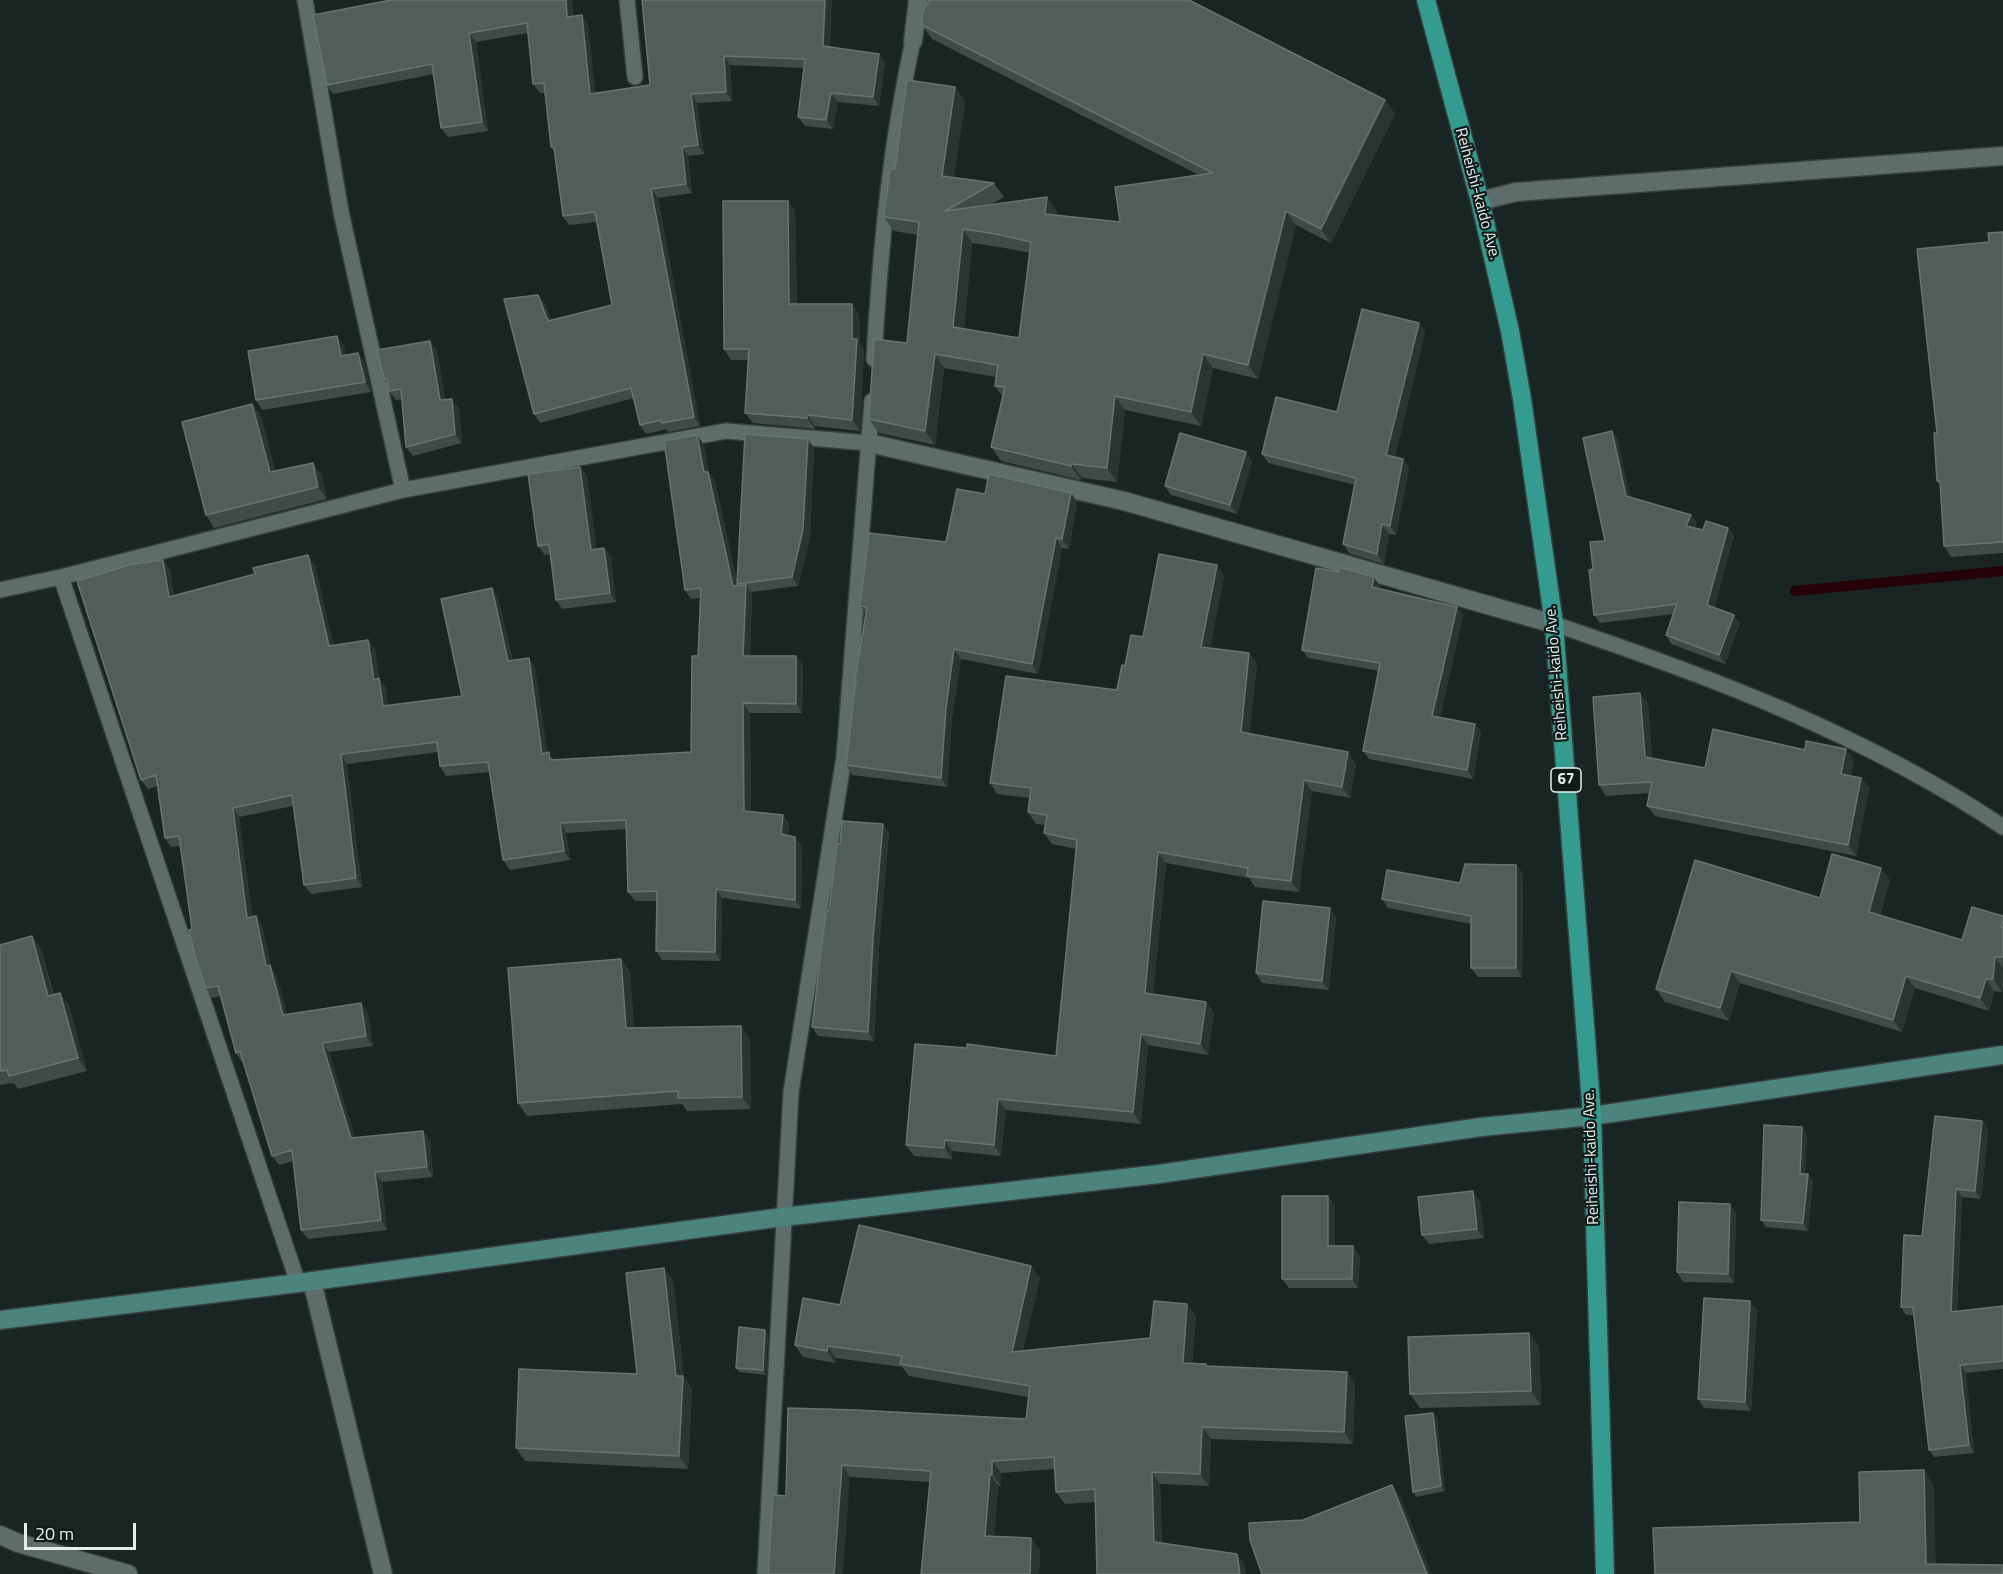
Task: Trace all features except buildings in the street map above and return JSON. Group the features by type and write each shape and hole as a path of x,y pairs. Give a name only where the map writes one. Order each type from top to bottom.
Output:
{"main road":[{"name":"Reiheishi-kaido Ave.","path":"1426,0 1480,201 1505,308 1520,388 1554,624 1592,1116 1605,1574"}],"street":[{"path":"913,41 918,0"},
{"path":"1480,201 1516,192 2003,156"},
{"path":"869,443 1124,501 1554,624"},
{"path":"0,1320 783,1218 1159,1174 1480,1127 1592,1116 2003,1055"},
{"path":"305,1282 383,1574"},
{"path":"0,1535 18,1543 128,1574"}],"lane":[{"path":"305,0 341,212 403,490"},
{"path":"627,0 635,77"},
{"path":"765,1574 791,1092 844,758 854,605 869,443 877,300 904,82 913,41"},
{"path":"0,590 61,577 403,490 726,430 869,443"},
{"path":"61,577 305,1282"},
{"path":"1554,624 1668,662 1774,706 1881,755 1972,806 2003,827"}],"waterway":[{"path":"1795,591 2003,571"}]}
